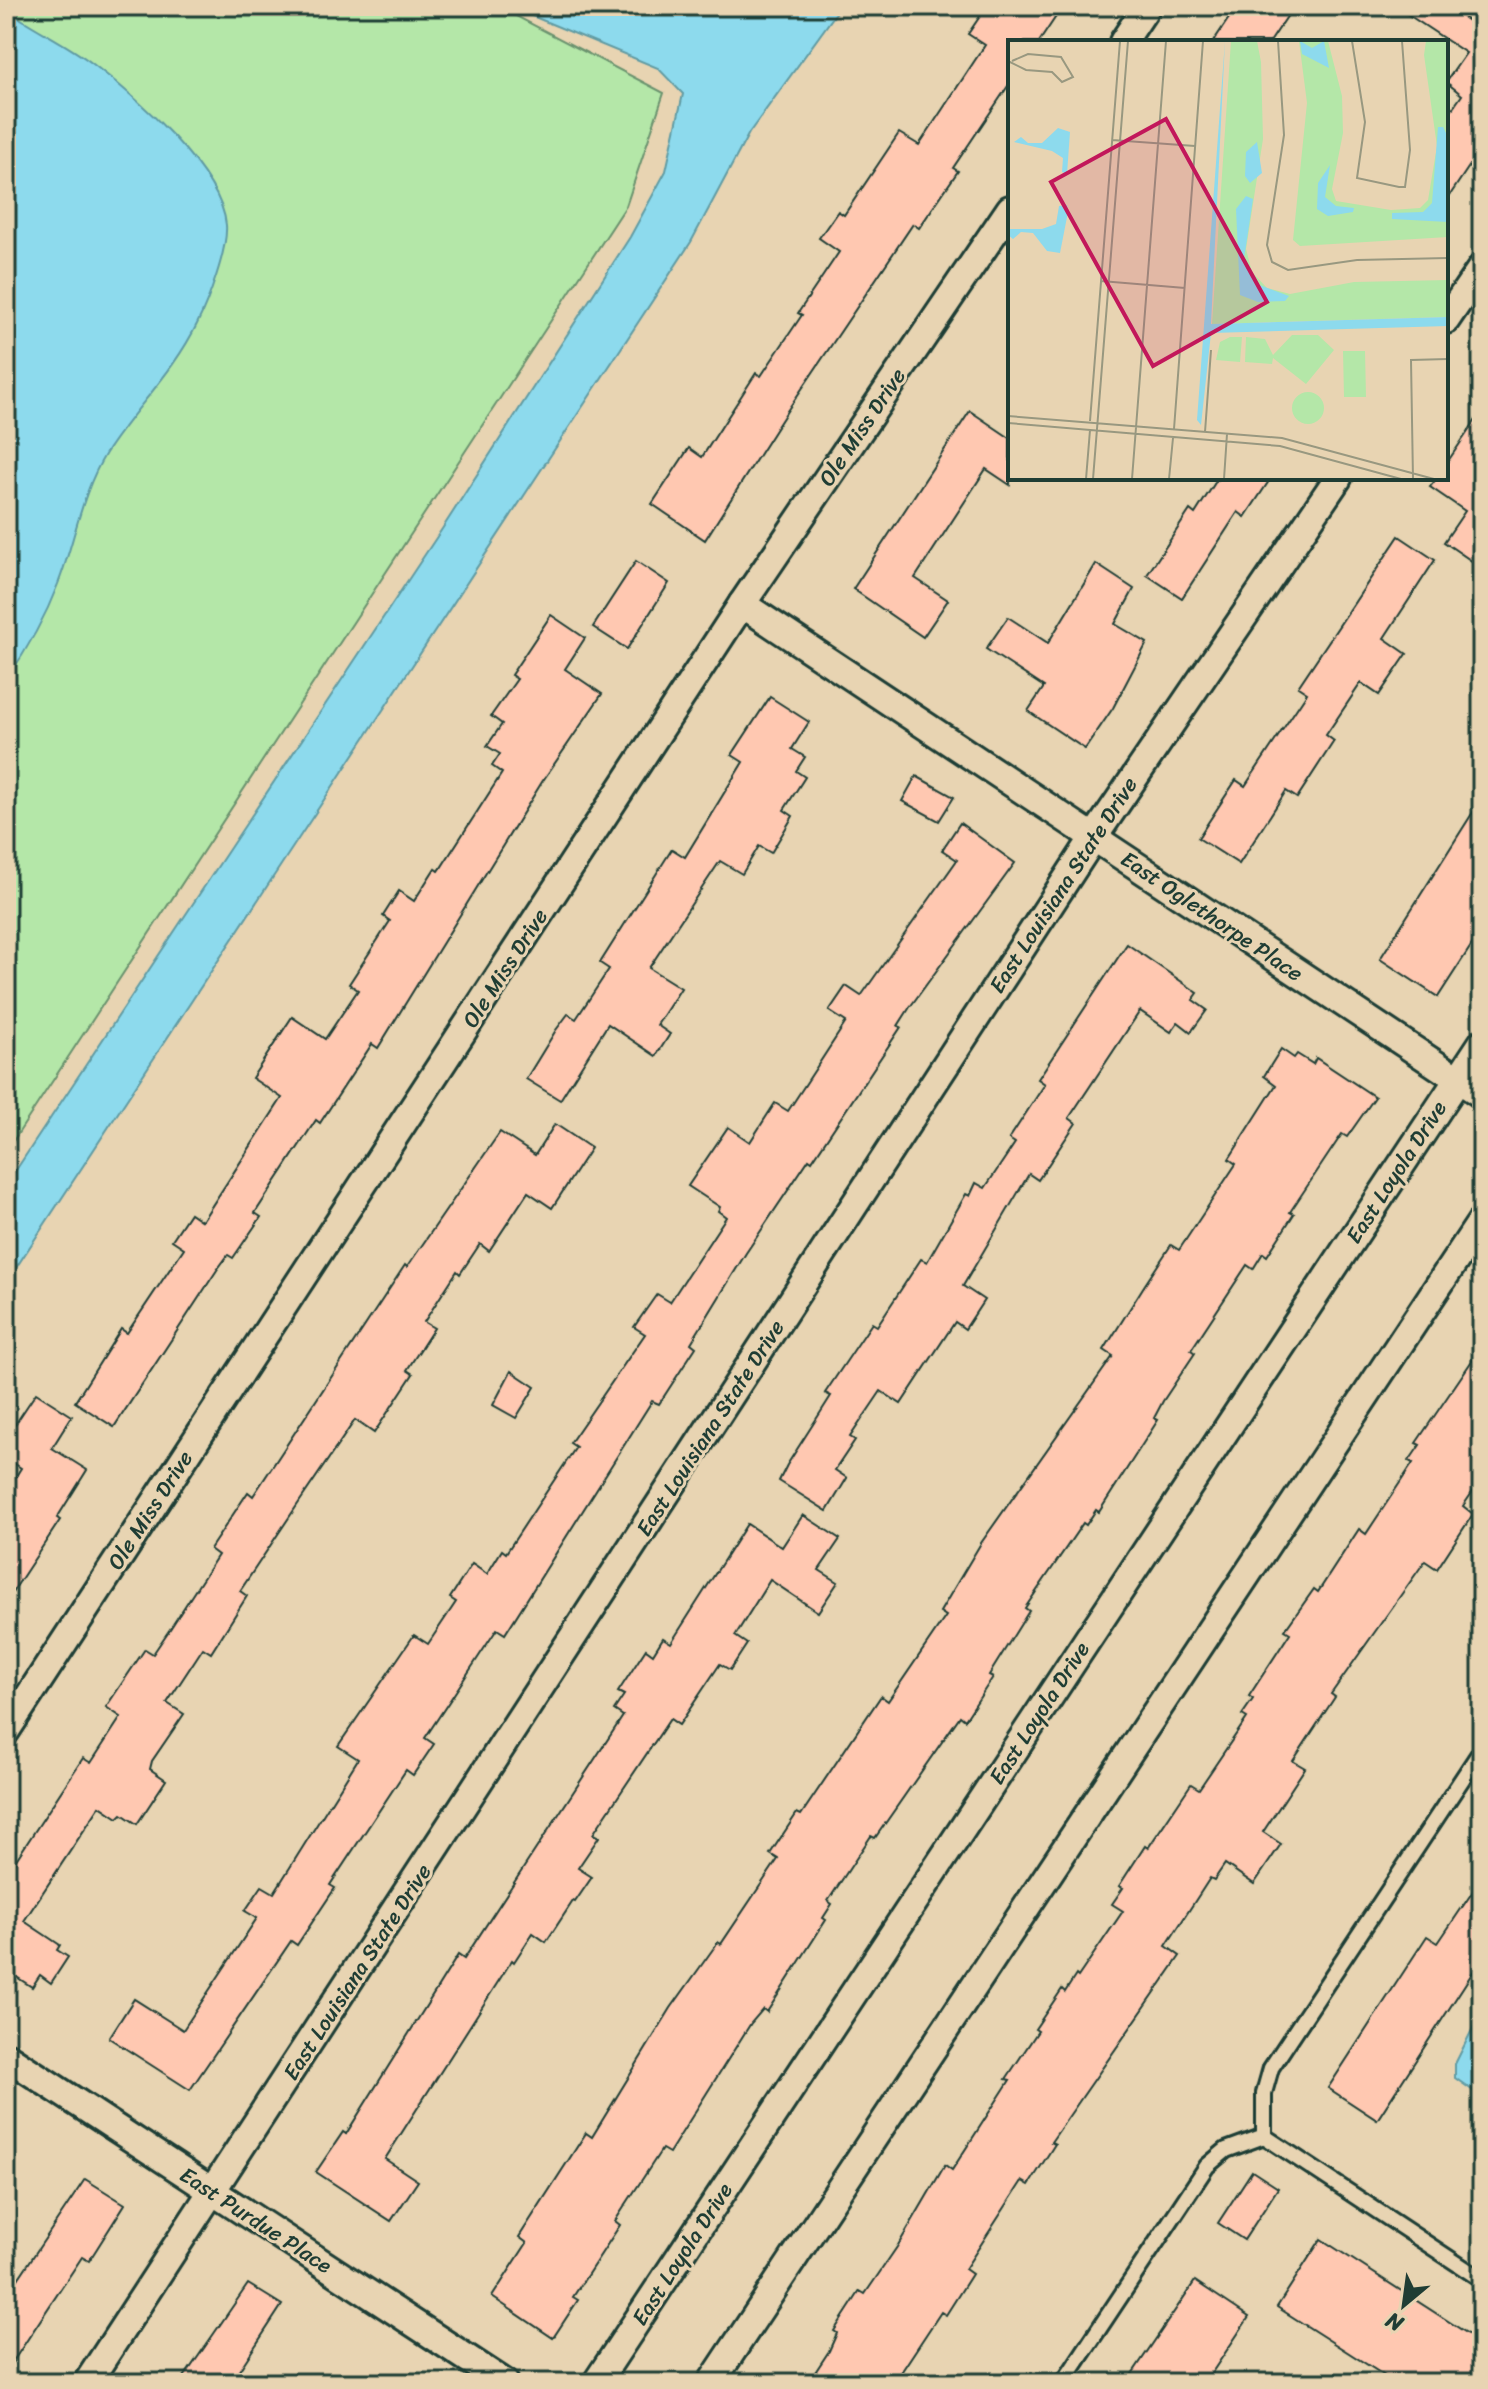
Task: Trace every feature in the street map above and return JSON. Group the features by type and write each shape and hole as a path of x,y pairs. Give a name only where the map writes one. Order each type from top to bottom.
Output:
{"street":[{"path":"1124,40 1147,6"},
{"name":"Ole Miss Drive","path":"6,1731 742,604 1008,212"},
{"path":"1448,317 1482,267"},
{"name":"East Louisiana State Drive","path":"87,2383 1094,837 1337,480"},
{"name":"East Oglethorpe Place","path":"742,604 1482,1095"},
{"name":"East Loyola Drive","path":"596,2383 1482,1043"},
{"path":"711,2383 1482,1220"},
{"name":"East Purdue Place","path":"6,2056 505,2383"}],"lane":[{"path":"1264,2136 1264,2093 1271,2068 1482,1749"},
{"path":"1264,2136 1482,2280"},
{"path":"1063,2383 1207,2166 1226,2150 1264,2136"}],"green space":[{"path":"6,6 497,6 664,93 626,206 6,1152"}],"water":[{"path":"508,6 841,6 749,133 691,242 6,1283 6,1185 442,529 630,237 666,171 683,94 658,68"},
{"path":"6,9 83,56 173,136 193,159 221,204 226,235 212,289 197,324 177,358 97,468 53,597 35,634 6,680 6,480 11,362 6,292"},
{"path":"1482,2010 1482,2097 1455,2078 1455,2064"}],"building":[{"path":"987,6 1063,6 1040,40 1008,40 1008,86 953,168 958,171 919,228 913,224 787,411 705,540 652,504 689,448 702,457 756,373 761,376 802,315 798,313 839,252 819,238 838,211 844,215 899,133 919,145 985,45 968,34"},
{"path":"1237,6 1294,6 1271,40 1214,40"},
{"path":"1395,6 1446,6 1482,30 1482,147 1448,198 1448,115 1462,95 1448,84 1448,79 1466,53"},
{"path":"970,411 1008,437 1010,485 986,469 915,578 948,600 923,637 853,589"},
{"path":"1482,411 1482,568 1444,542 1465,511 1430,487 1435,480 1448,480 1448,461"},
{"path":"1217,480 1270,480 1245,517 1238,512 1182,598 1147,575 1190,510 1195,514"},
{"path":"1399,536 1435,560 1384,638 1407,654 1379,695 1361,683 1326,735 1334,741 1297,798 1286,791 1239,864 1198,838 1236,780 1245,786 1307,693 1298,687"},
{"path":"636,561 669,583 627,649 593,627"},
{"path":"1096,564 1134,589 1115,624 1147,643 1113,708 1085,749 1028,711 1044,687 986,649 1008,617 1048,643"},
{"path":"551,615 585,638 565,669 602,694 542,782 378,1048 372,1044 320,1123 316,1120 255,1213 261,1217 233,1258 228,1255 217,1270 114,1427 75,1402 121,1329 127,1333 184,1248 172,1240 190,1213 202,1221 282,1098 252,1078 292,1017 325,1039 358,990 349,984 390,921 383,916 399,891 414,901 435,868 439,871 502,773 492,766 500,754 487,746 502,724 491,716 517,679 511,675"},
{"path":"770,697 809,722 792,749 805,757 796,771 805,777 784,810 793,816 771,853 759,846 742,874 720,861 649,968 681,988 657,1025 670,1034 656,1056 608,1024 560,1100 526,1079 568,1014 576,1019 609,969 600,963 672,849 685,857 743,762 732,755"},
{"path":"916,776 954,797 939,821 902,801"},
{"path":"1482,798 1482,929 1438,997 1380,959"},
{"path":"960,823 1015,863 910,1007 898,1026 901,1027 812,1161 809,1159 746,1253 691,1343 696,1347 659,1404 652,1401 505,1634 497,1629 425,1738 434,1744 413,1775 406,1770 330,1885 335,1888 297,1945 291,1941 190,2090 109,2038 134,1999 183,2030 257,1918 245,1911 262,1886 274,1893 358,1759 338,1746 414,1635 428,1644 456,1602 450,1598 472,1564 487,1574 502,1550 506,1553 576,1447 570,1443 645,1334 634,1327 657,1294 670,1302 726,1217 718,1211 720,1207 688,1186 728,1127 750,1142 775,1103 788,1111 846,1022 829,1011 846,986 861,996 957,860 942,850"},
{"path":"1127,944 1198,993 1193,1000 1207,1010 1191,1032 1178,1022 1171,1032 1140,1011 1069,1118 1076,1123 1038,1180 1029,1174 963,1286 984,1300 965,1329 955,1322 901,1404 881,1391 850,1437 855,1440 835,1470 847,1478 827,1511 779,1481 831,1396 825,1393 872,1323 877,1326 921,1259 927,1262 966,1194 970,1196 976,1183 985,1188 1015,1143 1009,1139 1045,1084 1038,1079"},
{"path":"1281,1049 1294,1058 1297,1054 1313,1064 1316,1058 1375,1097 1347,1137 1342,1134 1290,1212 1294,1214 1267,1256 1263,1253 1253,1269 1247,1265 1191,1350 1195,1353 1163,1401 1154,1418 1158,1420 1099,1512 1096,1510 1086,1525 1083,1523 1025,1608 1029,1611 965,1720 960,1716 875,1838 871,1836 828,1901 832,1904 823,1918 826,1920 767,2012 763,2009 751,2023 669,2153 662,2149 615,2221 620,2225 573,2297 578,2300 553,2338 492,2297 527,2243 519,2237 586,2133 592,2137 671,2008 718,1942 721,1944 778,1859 770,1854 797,1813 801,1815 881,1696 888,1701 946,1616 940,1612 981,1543 1113,1356 1104,1350 1144,1286 1171,1245 1179,1250 1236,1164 1229,1159 1276,1085 1264,1076"},
{"path":"555,1124 591,1148 552,1208 528,1192 489,1251 480,1244 460,1274 457,1271 424,1322 434,1328 407,1370 413,1374 374,1433 355,1420 240,1591 247,1596 211,1653 203,1648 167,1703 184,1714 152,1761 150,1769 166,1780 137,1824 122,1814 118,1818 100,1806 24,1921 60,1945 57,1950 68,1957 51,1983 40,1975 32,1987 6,1970 6,1875 83,1758 91,1763 121,1717 106,1707 145,1649 153,1654 218,1555 210,1549 248,1492 253,1496 405,1265 407,1267 500,1132 535,1155"},
{"path":"1482,1346 1482,1478 1463,1506 1473,1514 1437,1569 1425,1561 1331,1694 1335,1697 1293,1761 1305,1768 1263,1832 1281,1844 1254,1884 1225,1864 1214,1880 1210,1878 1166,1946 1180,1956 1051,2142 1055,2144 1029,2185 1022,2181 965,2269 972,2274 946,2315 941,2312 894,2383 808,2383 829,2351 837,2333 834,2331 860,2291 865,2294 897,2247 945,2165 952,2170 1010,2080 1006,2079 1038,2031 1035,2029 1062,1989 1065,1992 1076,1975 1078,1977 1123,1911 1112,1904 1123,1888 1119,1886 1145,1846 1148,1848 1191,1784 1199,1789 1247,1718 1242,1715 1253,1699 1249,1696 1290,1633 1285,1630 1314,1589 1318,1592 1359,1529 1366,1534 1413,1463 1409,1461 1420,1445 1416,1443"},
{"path":"511,1371 535,1387 516,1418 493,1405"},
{"path":"36,1393 72,1416 52,1448 87,1470 57,1518 60,1520 6,1602 6,1492 21,1468 6,1458 6,1438"},
{"path":"803,1515 840,1539 819,1570 838,1582 818,1612 770,1580 735,1636 747,1644 730,1670 720,1664 679,1725 670,1719 593,1834 599,1837 578,1868 592,1877 546,1942 533,1933 514,1962 512,1960 385,2159 418,2181 391,2221 316,2172 343,2132 346,2134 458,1955 464,1959 623,1716 614,1710 624,1695 618,1692 646,1649 653,1654 663,1638 671,1643 747,1524 782,1547"},
{"path":"1482,1878 1482,1958 1377,2120 1328,2088 1427,1936 1438,1943"},
{"path":"1252,2171 1278,2188 1244,2240 1218,2223"},
{"path":"85,2179 125,2204 89,2261 82,2257 6,2372 6,2297"},
{"path":"1321,2239 1482,2343 1482,2383 1396,2383 1277,2307"},
{"path":"1195,2281 1249,2317 1205,2383 1126,2383"},
{"path":"248,2284 282,2305 231,2383 180,2383"}]}
